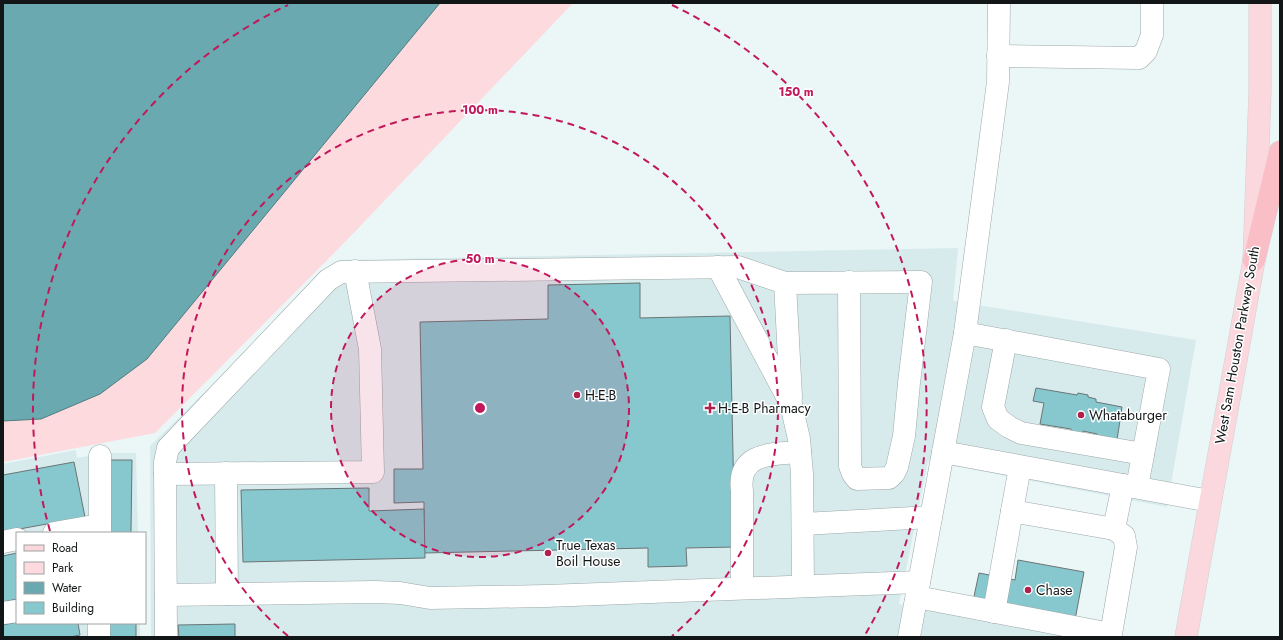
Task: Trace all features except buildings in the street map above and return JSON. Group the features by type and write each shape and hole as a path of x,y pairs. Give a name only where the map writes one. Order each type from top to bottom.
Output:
{"highway":[{"path":"1254,260 1280,152"}],"main road":[{"name":"West Sam Houston Parkway South","path":"1186,637 1254,260 1260,91 1260,3"}],"lane":[{"path":"909,637 965,333 998,82 999,3"},
{"path":"998,56 1139,58 1146,51 1152,35 1152,3"},
{"path":"166,637 165,462 168,448 328,280 341,272 738,266 785,283 849,282 921,282 904,436 897,467 889,478 857,478 853,474 850,466 849,282"},
{"path":"718,267 792,404"},
{"path":"165,474 373,472 370,349 355,271"},
{"path":"785,283 792,404 799,439 802,474 803,586"},
{"path":"965,333 1159,369 1143,454 1114,529"},
{"path":"1006,340 993,407 998,419 1021,433 1143,454"},
{"path":"742,588 741,482 743,473 747,466 759,457 800,452"},
{"path":"943,452 1210,501"},
{"path":"66,532 100,529 100,456"},
{"path":"994,612 1020,467"},
{"path":"226,473 227,594"},
{"path":"166,595 375,592 400,593 430,598 561,595 803,586 918,589 994,612 1111,634 1126,547 1124,536 1114,529 1012,511"},
{"path":"803,524 931,518"},
{"path":"3,542 16,540"},
{"path":"3,613 16,611"},
{"path":"99,624 99,637"}],"shaded area":[{"path":"958,248 953,301 1196,340 1167,507 928,461 899,604 1074,637 151,637 150,446 339,260"},
{"path":"76,450 77,458 106,453 136,453 138,532 16,532 16,624 140,624 140,637 3,637 3,464"}],"green space":[{"path":"3,3 573,3 345,242 155,433 3,462"}],"water":[{"path":"3,3 440,3 147,359 100,394 41,419 3,421"}],"place":[{"name":"H-E-B","path":"577,395"},
{"name":"H-E-B Pharmacy","path":"710,408"},
{"name":"Whataburger","path":"1081,415"},
{"name":"True Texas Boil House","path":"548,553"},
{"name":"Chase","path":"1028,590"}]}
